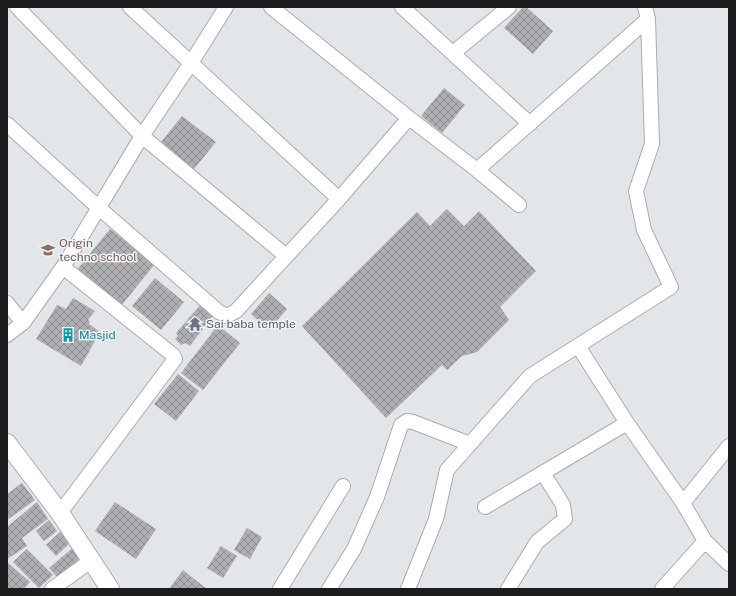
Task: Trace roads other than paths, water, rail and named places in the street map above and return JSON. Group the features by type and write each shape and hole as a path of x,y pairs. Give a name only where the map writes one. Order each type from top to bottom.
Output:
{"street":[{"path":"17,7 142,136 286,256"},
{"path":"130,7 339,199"},
{"path":"7,335 23,323 63,267 100,208 142,136 191,63 226,7"},
{"path":"271,7 519,205"},
{"path":"402,7 530,124"},
{"path":"452,53 509,7"},
{"path":"477,170 530,124 646,13"},
{"path":"408,589 436,519 447,470 530,376 671,287 644,230 636,191 652,144 646,13"},
{"path":"7,124 219,312 227,316 236,312 339,199 409,118"},
{"path":"60,513 175,359 173,355 63,267"},
{"path":"7,303 23,323"},
{"path":"578,346 627,423 683,503 706,541 727,557"},
{"path":"329,589 354,550 377,497 401,425 407,421 413,422 470,444"},
{"path":"485,507 627,423"},
{"path":"7,443 60,513 110,589"},
{"path":"683,503 729,446"},
{"path":"508,589 537,542 565,519 562,505 542,473"},
{"path":"280,589 343,486"},
{"path":"662,589 706,541"},
{"path":"52,589 92,560"}],"place":[{"name":"Origin techno school","path":"48,250"},
{"name":"Sai baba temple","path":"195,324"},
{"name":"Masjid","path":"68,335"}]}
